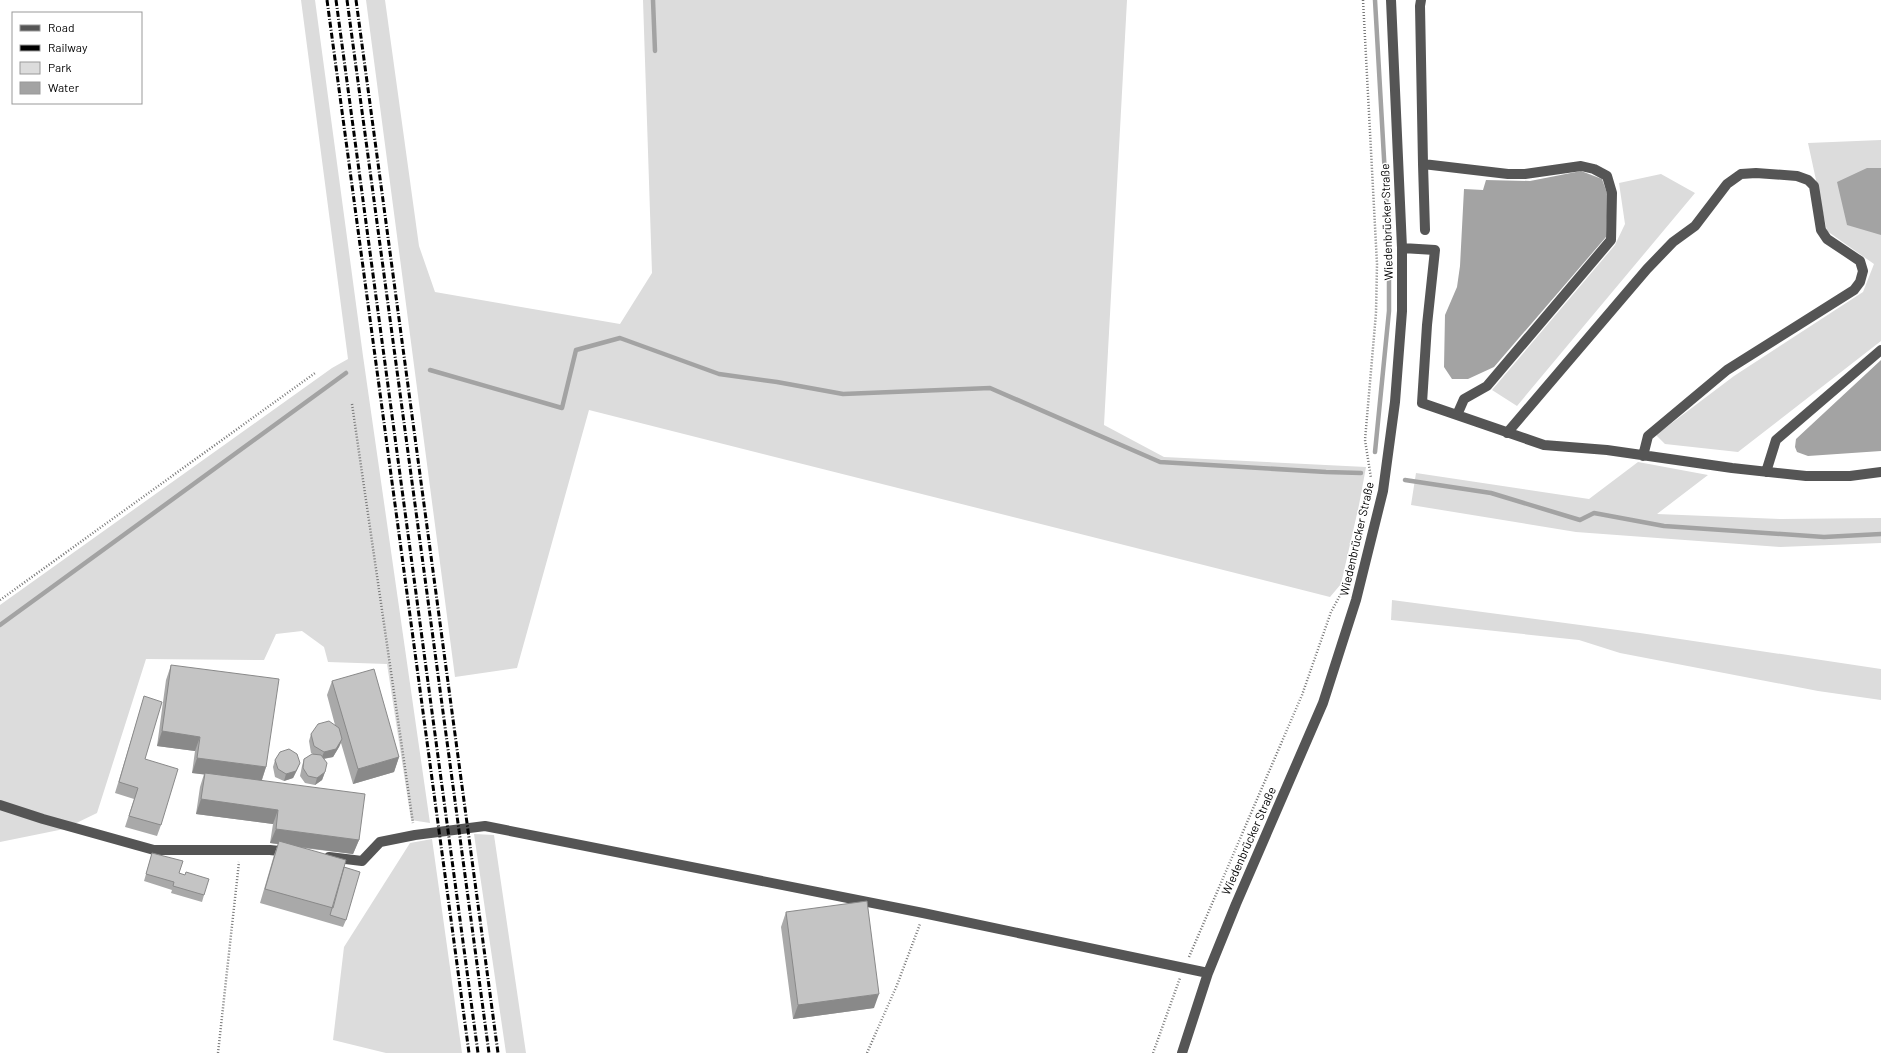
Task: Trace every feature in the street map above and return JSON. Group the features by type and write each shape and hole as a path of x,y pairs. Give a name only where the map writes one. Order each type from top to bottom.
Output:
{"street":[{"name":"Wiedenbrücker Straße","path":"1182,1053 1208,973 1236,904 1323,703 1356,600 1383,490 1396,402 1402,311 1402,248 1391,0"},
{"path":"1421,0 1423,164 1426,230"},
{"path":"1423,164 1508,174 1525,174 1581,166 1594,168 1607,176 1612,193 1611,240 1487,386 1464,399 1457,415"},
{"path":"1507,432 1647,269 1673,242 1695,226 1727,184 1741,174 1756,173 1797,176 1808,180 1814,186 1822,230 1827,239 1860,261 1863,271 1860,282 1854,290 1827,308 1727,370 1648,436 1643,456"},
{"path":"1402,248 1435,250 1426,325 1422,403 1544,445 1607,450 1766,472 1814,476 1850,476 1881,472"},
{"path":"1766,472 1776,440 1881,350"},
{"path":"0,806 154,850 270,850 301,854"},
{"path":"316,856 362,861 380,842 415,835 484,826 923,913 1208,973"}],"path":[{"path":"1363,0 1377,264 1376,313 1366,440 1371,477 1370,484"},
{"path":"0,600 315,373"},
{"path":"352,404 415,835"},
{"path":"1153,1053 1184,967 1302,695 1331,612 1345,586 1347,579"},
{"path":"218,1053 240,850"},
{"path":"867,1053 897,985 923,913"}],"green space":[{"path":"301,0 315,0 363,356 430,823 411,820 387,664 328,662 324,647 302,631 276,634 264,660 146,659 97,813 64,829 0,842 0,605 332,368 348,359"},
{"path":"366,0 385,0 419,246 435,292 620,324 652,273 643,0 1127,0 1104,425 1164,457 1366,467 1341,584 1330,597 589,410 517,668 455,677"},
{"path":"1881,140 1881,341 1738,452 1665,444 1656,435 1734,376 1863,292 1874,264 1827,231 1808,143"},
{"path":"1661,174 1695,193 1517,406 1492,390 1615,245 1625,224 1619,183"},
{"path":"1638,462 1708,475 1657,514 1781,519 1881,518 1881,543 1780,547 1576,532 1411,505 1416,473 1589,499"},
{"path":"1392,600 1640,633 1881,669 1881,700 1818,691 1620,653 1579,640 1391,620"},
{"path":"474,834 494,835 526,1053 506,1053"},
{"path":"432,839 462,1053 386,1053 333,1040 344,947 410,843"}],"water":[{"path":"1867,168 1881,168 1881,235 1847,225 1837,182"},
{"path":"1581,171 1602,179 1608,196 1606,237 1494,367 1468,379 1452,379 1444,367 1445,315 1457,287 1460,266 1464,189 1483,190 1486,180 1530,181"},
{"path":"1881,360 1881,451 1808,456 1797,452 1795,447 1796,439"}],"building":[{"path":"171,665 279,679 266,767 197,758 200,737 162,731"},
{"path":"374,669 399,757 358,769 332,681"},
{"path":"144,696 162,702 145,759 178,769 161,825 129,816 138,788 119,782"},
{"path":"329,721 339,728 342,739 336,749 324,752 314,746 311,734 318,724"},
{"path":"289,749 297,754 300,763 296,771 286,774 278,769 275,760 280,752"},
{"path":"312,754 321,755 327,763 325,772 317,778 308,776 303,768 304,759"},
{"path":"205,773 365,794 359,840 276,829 278,810 201,799"},
{"path":"279,841 346,860 333,908 265,889"},
{"path":"152,853 183,861 179,873 185,875 186,872 209,879 204,895 173,886 174,882 146,874"},
{"path":"344,867 360,872 346,920 330,915"},
{"path":"867,901 879,994 798,1005 786,912"}],"waterway":[{"path":"653,0 655,51"},
{"path":"1375,0 1389,246 1389,311 1375,452"},
{"path":"430,370 562,408 576,350 620,338 719,374 777,382 843,394 990,388 1160,462 1361,473"},
{"path":"0,625 346,373"},
{"path":"1405,480 1491,493 1580,520 1594,513 1664,526 1824,537 1881,534"}],"railway":[{"path":"327,0 469,1053"},
{"path":"336,0 478,1053"},
{"path":"347,0 489,1053"},
{"path":"356,0 498,1053"}]}
